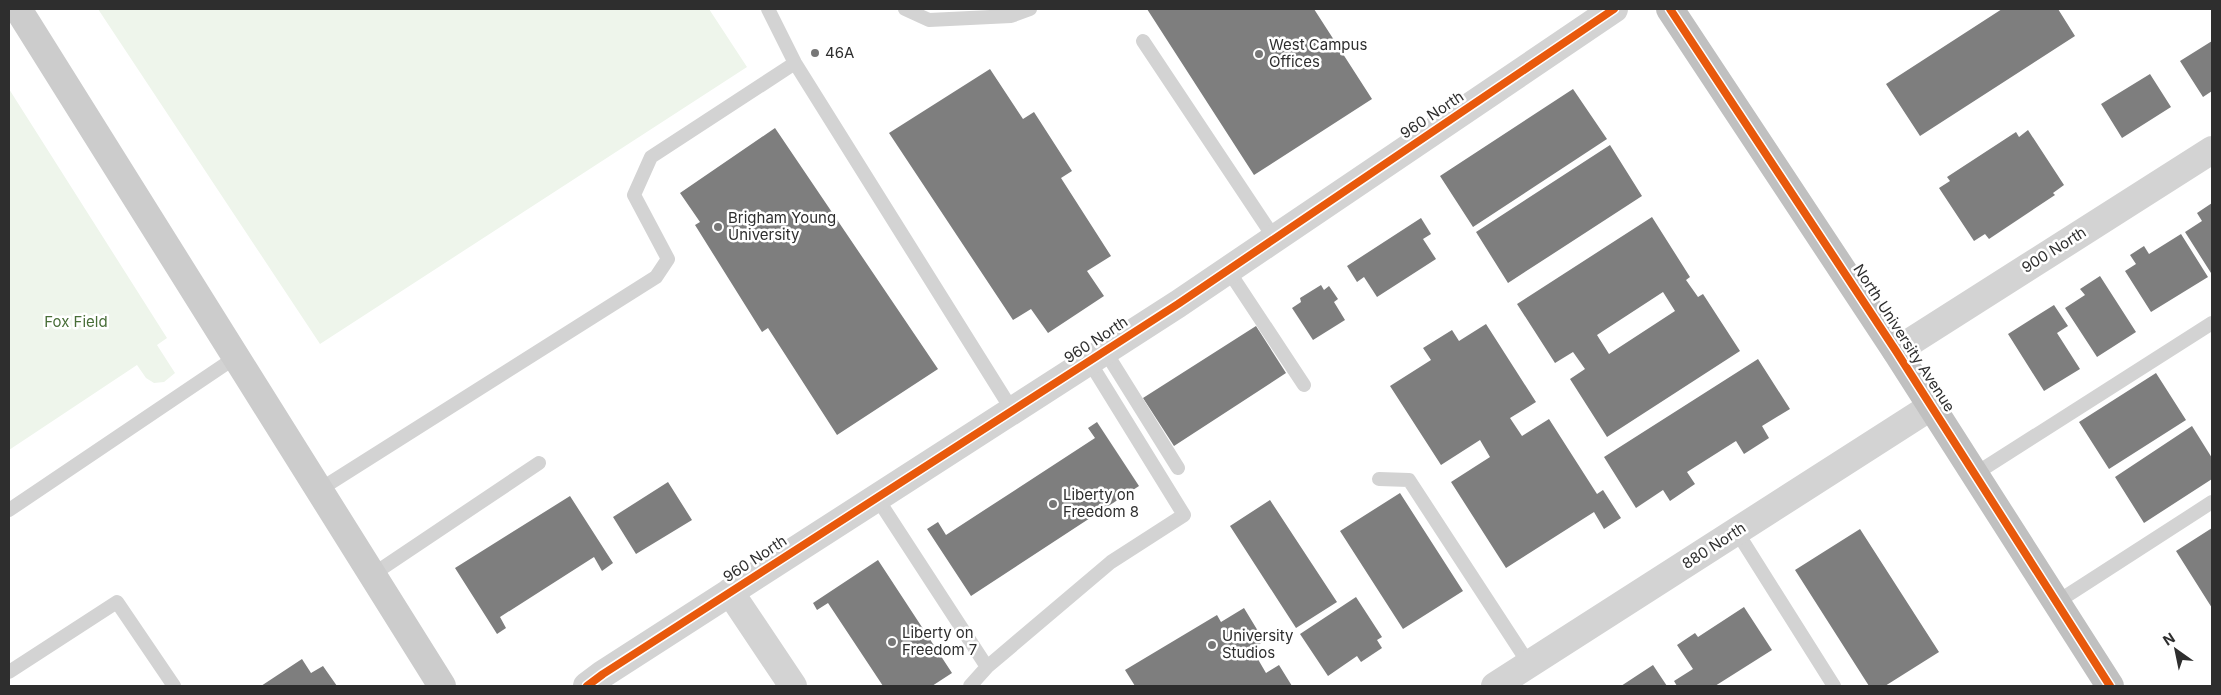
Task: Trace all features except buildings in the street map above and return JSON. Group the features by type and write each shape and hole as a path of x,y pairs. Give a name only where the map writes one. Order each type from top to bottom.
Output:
{"highway":[{"name":"North University Avenue","path":"1670,9 1932,406 2110,686"}],"main road":[{"path":"18,9 442,686"}],"street":[{"name":"960 North","path":"587,686 602,674 1228,270 1614,9"},
{"name":"900 North","path":"1896,351 2212,150"},
{"name":"880 North","path":"1495,686 1932,406"},
{"path":"730,592 793,686"}],"lane":[{"path":"768,9 795,63 1012,410"},
{"path":"905,9 929,20 1011,16 1030,9"},
{"path":"1143,41 1275,238"},
{"path":"319,490 656,277 668,259 634,195 651,158 795,63"},
{"path":"1228,270 1304,385"},
{"path":"1975,474 2212,323"},
{"path":"1097,356 1178,468"},
{"path":"970,686 987,667 1111,562 1184,515 1097,356"},
{"path":"9,510 236,358"},
{"path":"372,575 539,464"},
{"path":"1379,479 1409,480 1529,664"},
{"path":"877,498 987,667"},
{"path":"2057,602 2212,502"},
{"path":"1736,532 1834,686"},
{"path":"9,672 118,602 174,686"}],"green space":[{"path":"98,9 709,9 747,67 320,344"},
{"name":"Fox Field","path":"9,89 167,338 157,345 175,373 164,382 154,383 146,378 137,365 9,450"}],"cycle path":[{"path":"587,686 1178,304 1614,9"},
{"path":"1670,9 1896,351 2110,686"}],"place":[{"name":"46A","path":"815,53"},
{"name":"West Campus Offices","path":"1259,54"},
{"name":"Brigham Young University","path":"718,227"},
{"name":"Liberty on Freedom 8","path":"1053,504"},
{"name":"Liberty on Freedom 7","path":"892,642"},
{"name":"University Studios","path":"1212,645"}]}
